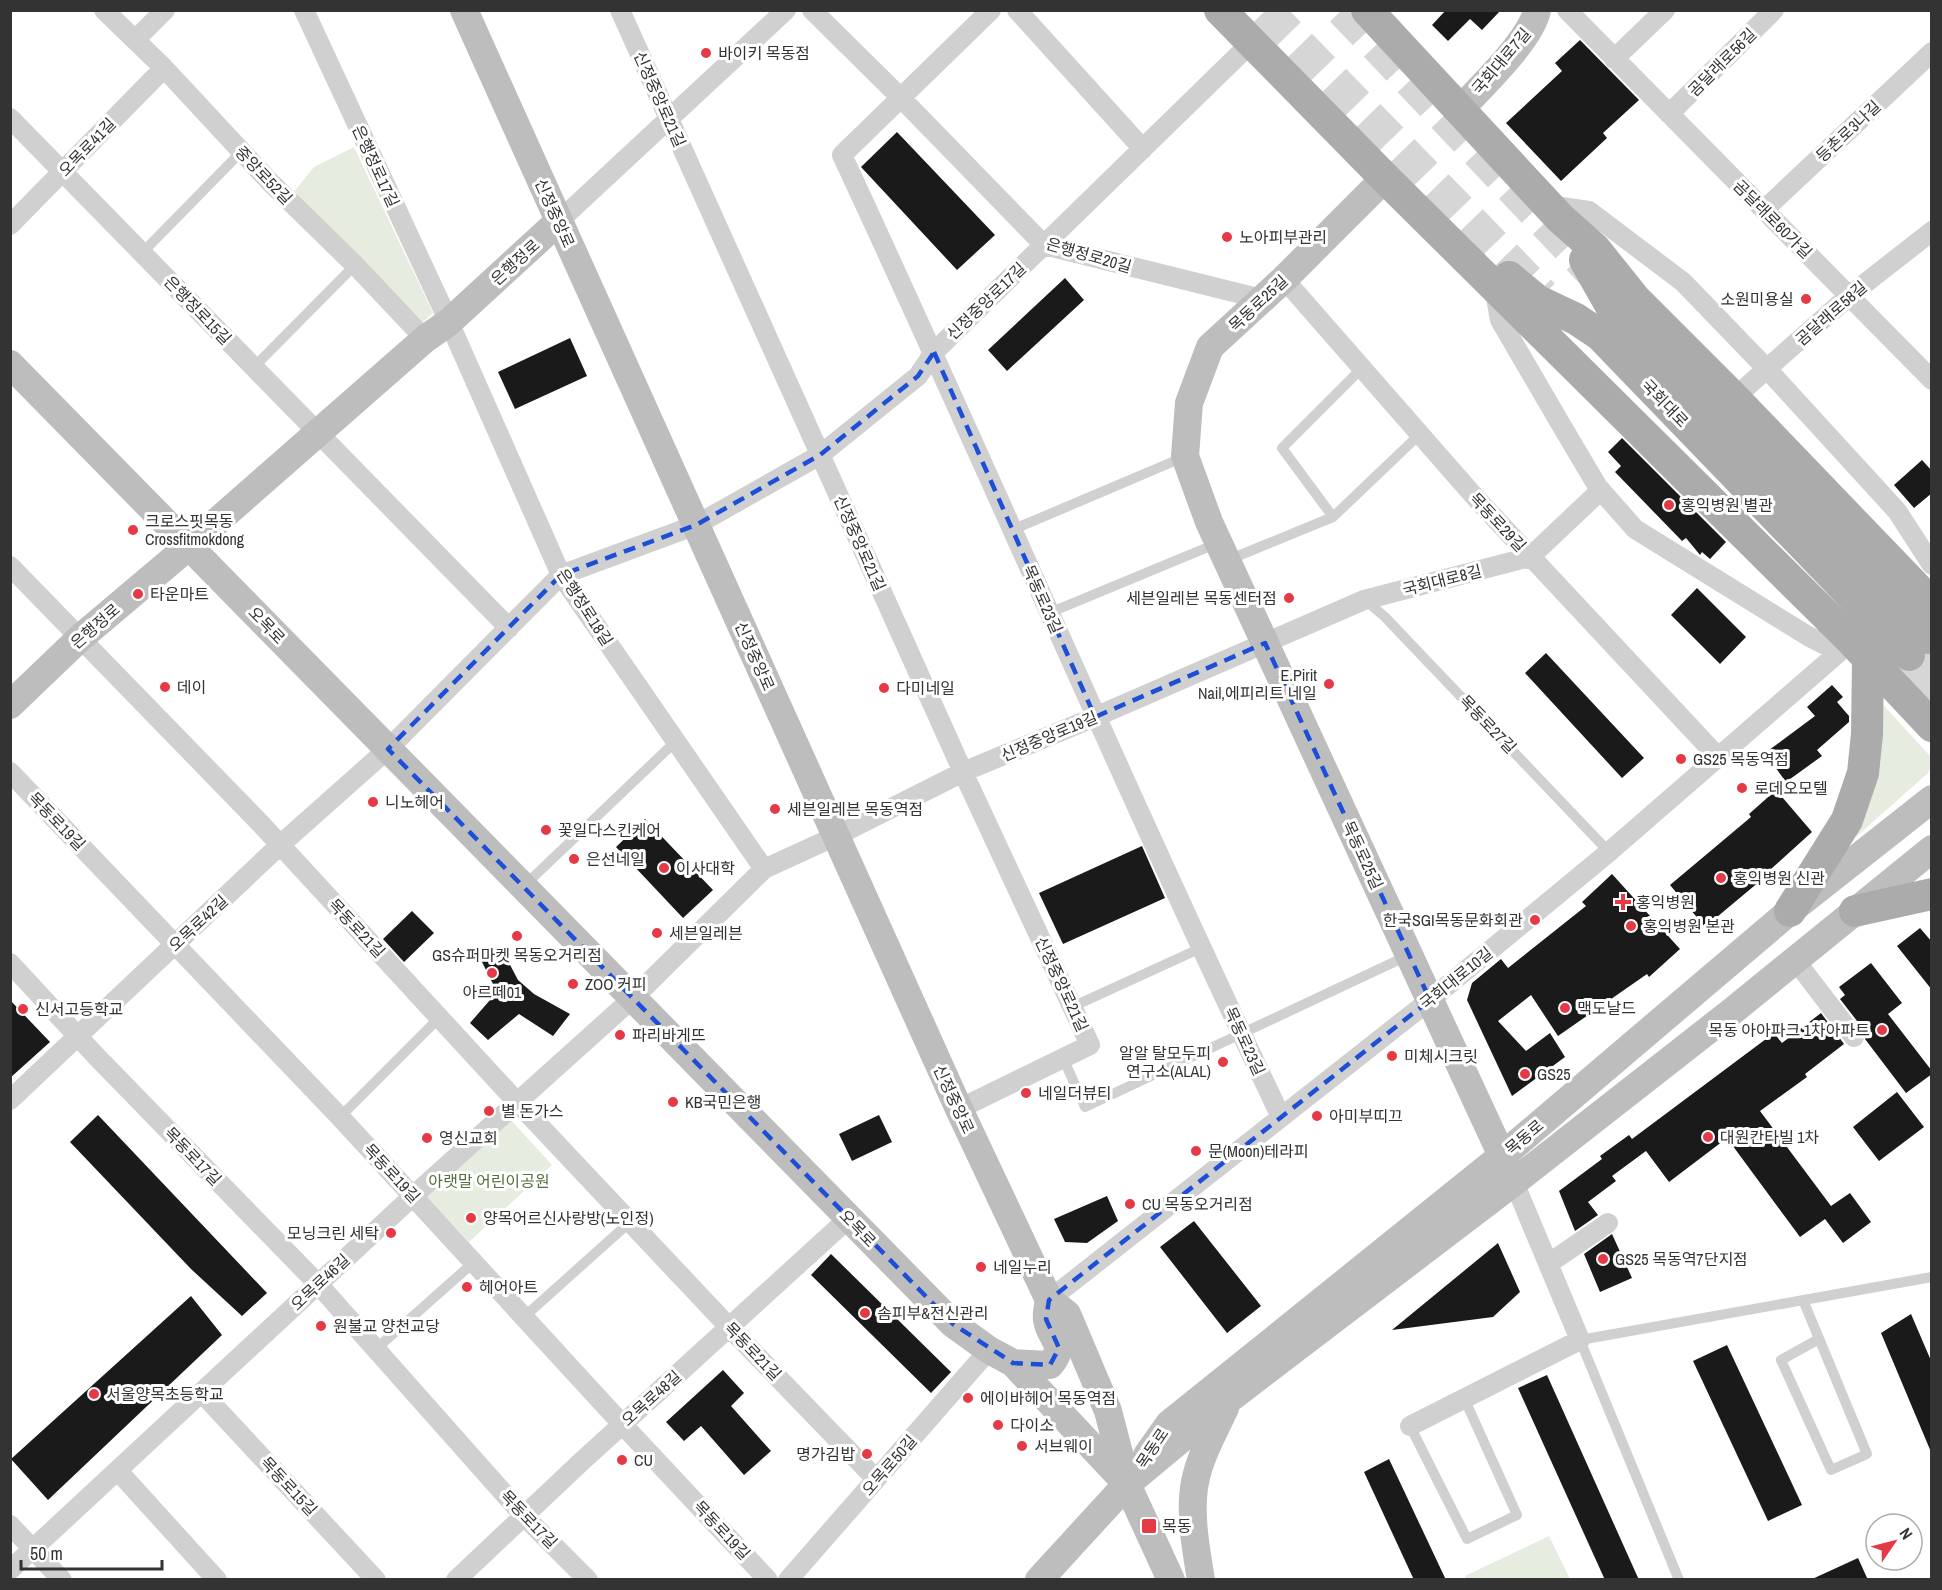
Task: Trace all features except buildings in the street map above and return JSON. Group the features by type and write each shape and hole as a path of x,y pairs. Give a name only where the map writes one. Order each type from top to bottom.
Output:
{"main road":[{"name":"신정중앙로","path":"464,10 958,1109 1049,1300 1067,1314 1108,1411 1127,1484"},
{"path":"1220,10 1853,651 1895,688 1932,726"},
{"path":"1367,10 1554,211 1595,249 1635,299 1929,597"},
{"name":"국회대로7길","path":"1460,110 1516,47 1535,19 1537,10"},
{"name":"목동로25길","path":"1389,182 1210,347 1189,403 1185,456 1222,551 1514,1182"},
{"name":"국회대로","path":"1389,182 1455,224 1516,285 1538,301 1576,319 1600,335 1918,647 1615,313 1554,211"},
{"name":"은행정로","path":"10,705 80,638 189,546 424,339 449,321 559,221"},
{"name":"오목로","path":"10,364 952,1324 1001,1356 1127,1484 1171,1580"},
{"path":"1790,911 1847,820 1863,773 1867,734 1853,651"},
{"path":"1895,688 1921,700 1932,701"},
{"name":"목동로","path":"1127,1484 1169,1424 1502,1156 1790,911 1932,799"},
{"name":"목동로","path":"1038,1580 1127,1484 1228,1400 1514,1182 1932,849"},
{"path":"1855,912 1932,894"},
{"name":"신정중앙로","path":"1001,1356 1050,1365 1058,1357 1059,1348 1046,1319 1049,1300"},
{"path":"1201,1580 1193,1500 1195,1480 1204,1453 1228,1400"}],"street":[{"name":"중앙로52길","path":"104,10 164,68 270,182 355,265 424,339"},
{"path":"135,40 165,10"},
{"name":"은행정로17길","path":"303,10 449,321"},
{"name":"신정중앙로21길","path":"620,10 963,772 1090,1045 958,1109"},
{"name":"은행정로","path":"559,221 786,10"},
{"name":"은행정로20길","path":"812,10 1044,245 1262,299"},
{"path":"901,98 991,10"},
{"path":"1017,10 1143,149"},
{"name":"곰달래로60가길","path":"1567,10 1932,380"},
{"path":"1614,58 1665,10"},
{"name":"곰달래로56길","path":"1669,114 1774,10"},
{"name":"신정중앙로17길","path":"561,575 696,525 820,455 918,376 934,352 1251,43"},
{"name":"등촌로3나길","path":"1764,210 1932,52"},
{"name":"오목로41길","path":"10,225 164,68"},
{"name":"목동로23길","path":"901,98 842,155 934,352 1095,717 1281,1117"},
{"name":"은행정로15길","path":"10,118 318,433"},
{"path":"1554,211 1588,211 1683,282 1767,369 1897,511 1932,565"},
{"name":"곰달래로58길","path":"1734,398 1849,296 1932,231"},
{"name":"목동로29길","path":"1284,279 1530,557 1719,758"},
{"path":"1493,285 1500,320 1601,490 1635,529 1808,636 1853,651"},
{"name":"은행정로18길","path":"449,321 561,575 764,869"},
{"path":"318,433 509,628"},
{"name":"국회대로8길","path":"1265,643 1364,600 1530,557 1601,490"},
{"name":"목동로21길","path":"10,566 280,845 516,1102 876,1479"},
{"name":"오목로42길","path":"10,1100 280,845 388,749 561,575"},
{"name":"신정중앙로19길","path":"764,869 836,836 963,772 1265,643"},
{"name":"국회대로10길","path":"1049,1300 1430,1000 1719,758 1853,651"},
{"name":"목동로19길","path":"10,772 340,1117 768,1580"},
{"name":"오목로46길","path":"10,1570 413,1196 633,998 764,869"},
{"path":"1795,960 1854,1037"},
{"name":"목동로17길","path":"10,963 78,1037 318,1284 524,1516 588,1580"},
{"path":"1410,1426 1580,1340 1514,1182"},
{"name":"오목로48길","path":"456,1580 622,1424 849,1218"},
{"path":"1548,1264 1608,1223"},
{"name":"오목로50길","path":"788,1580 876,1479 1001,1356"},
{"name":"목동로15길","path":"202,1393 376,1580"},
{"path":"118,1471 217,1580"},
{"path":"10,1525 62,1580"}],"lane":[{"path":"142,253 242,152"},
{"path":"254,367 355,265"},
{"path":"1334,517 1282,448 1362,368"},
{"path":"1049,613 1222,551 1334,517 1420,434"},
{"path":"1012,530 1185,456"},
{"name":"목동로27길","path":"1364,600 1385,617 1609,852"},
{"path":"523,887 676,741"},
{"path":"1072,1007 1202,948"},
{"path":"1063,1058 1085,1107 1409,955"},
{"path":"340,1117 439,1018"},
{"path":"524,1317 630,1222"},
{"path":"376,1349 474,1263"},
{"path":"1678,1580 1580,1340 1932,1277"},
{"path":"1803,1300 1868,1454 1831,1470 1781,1360 1819,1339"},
{"path":"1410,1426 1467,1539 1517,1515 1464,1398"}],"highlighted area":[{"path":"934,352 1095,717 1265,643 1430,1000 1049,1300 1046,1319 1059,1348 1050,1365 1041,1366 1013,1363 953,1324 388,749 561,575 696,525 820,455 918,376"}],"green space":[{"path":"354,147 433,313 423,322 292,194 314,167"},
{"path":"1883,705 1931,757 1931,767 1928,773 1856,837 1850,832"},
{"name":"아랫말 어린이공원","path":"510,1119 552,1165 469,1242 426,1197"},
{"path":"1549,1536 1570,1579 1467,1579 1465,1576"}],"tunnel":[{"path":"1266,10 1543,295"},
{"path":"1342,10 1603,284"},
{"path":"1875,638 1932,697"},
{"path":"1909,655 1932,679"}],"place":[{"name":"바이키 목동점","path":"706,53"},
{"name":"노아피부관리","path":"1227,237"},
{"name":"소원미용실","path":"1806,299"},
{"name":"홍익병원 별관","path":"1669,505"},
{"name":"크로스핏목동 Crossfitmokdong","path":"133,530"},
{"name":"타운마트","path":"138,594"},
{"name":"세븐일레븐 목동센터점","path":"1289,598"},
{"name":"E.Pirit Nail,에피리트 네일","path":"1329,684"},
{"name":"데이","path":"165,687"},
{"name":"다미네일","path":"884,688"},
{"name":"GS25 목동역점","path":"1681,759"},
{"name":"로데오모텔","path":"1742,788"},
{"name":"니노헤어","path":"373,802"},
{"name":"세븐일레븐 목동역점","path":"775,809"},
{"name":"꽃일다스킨케어","path":"546,830"},
{"name":"은선네일","path":"574,859"},
{"name":"이사대학","path":"664,868"},
{"name":"홍익병원 신관","path":"1721,878"},
{"name":"홍익병원","path":"1623,902"},
{"name":"한국SGI목동문화회관","path":"1535,920"},
{"name":"홍익병원 본관","path":"1631,926"},
{"name":"세븐일레븐","path":"657,933"},
{"name":"GS슈퍼마켓 목동오거리점","path":"517,936"},
{"name":"아르떼01","path":"492,973"},
{"name":"ZOO 커피","path":"573,984"},
{"name":"맥도날드","path":"1565,1008"},
{"name":"신서고등학교","path":"23,1009"},
{"name":"목동 아아파크 1차아파트","path":"1882,1030"},
{"name":"파리바게뜨","path":"620,1035"},
{"name":"미체시크릿","path":"1392,1056"},
{"name":"알알 탈모두피 연구소(ALAL)","path":"1223,1062"},
{"name":"GS25","path":"1525,1074"},
{"name":"네일더뷰티","path":"1026,1093"},
{"name":"KB국민은행","path":"673,1102"},
{"name":"별 돈가스","path":"489,1111"},
{"name":"아미부띠끄","path":"1317,1116"},
{"name":"대원칸타빌 1차","path":"1708,1137"},
{"name":"영신교회","path":"427,1138"},
{"name":"문(Moon)테라피","path":"1196,1151"},
{"name":"CU 목동오거리점","path":"1130,1204"},
{"name":"양목어르신사랑방(노인정)","path":"471,1218"},
{"name":"모닝크린 세탁","path":"391,1233"},
{"name":"GS25 목동역7단지점","path":"1603,1259"},
{"name":"네일누리","path":"981,1267"},
{"name":"헤어아트","path":"467,1287"},
{"name":"솜피부&전신관리","path":"865,1313"},
{"name":"원불교 양천교당","path":"321,1326"},
{"name":"서울양목초등학교","path":"94,1394"},
{"name":"에이바헤어 목동역점","path":"968,1398"},
{"name":"다이소","path":"998,1425"},
{"name":"서브웨이","path":"1022,1446"},
{"name":"명가김밥","path":"867,1454"},
{"name":"CU","path":"622,1460"},
{"name":"목동","path":"1149,1526"}]}
